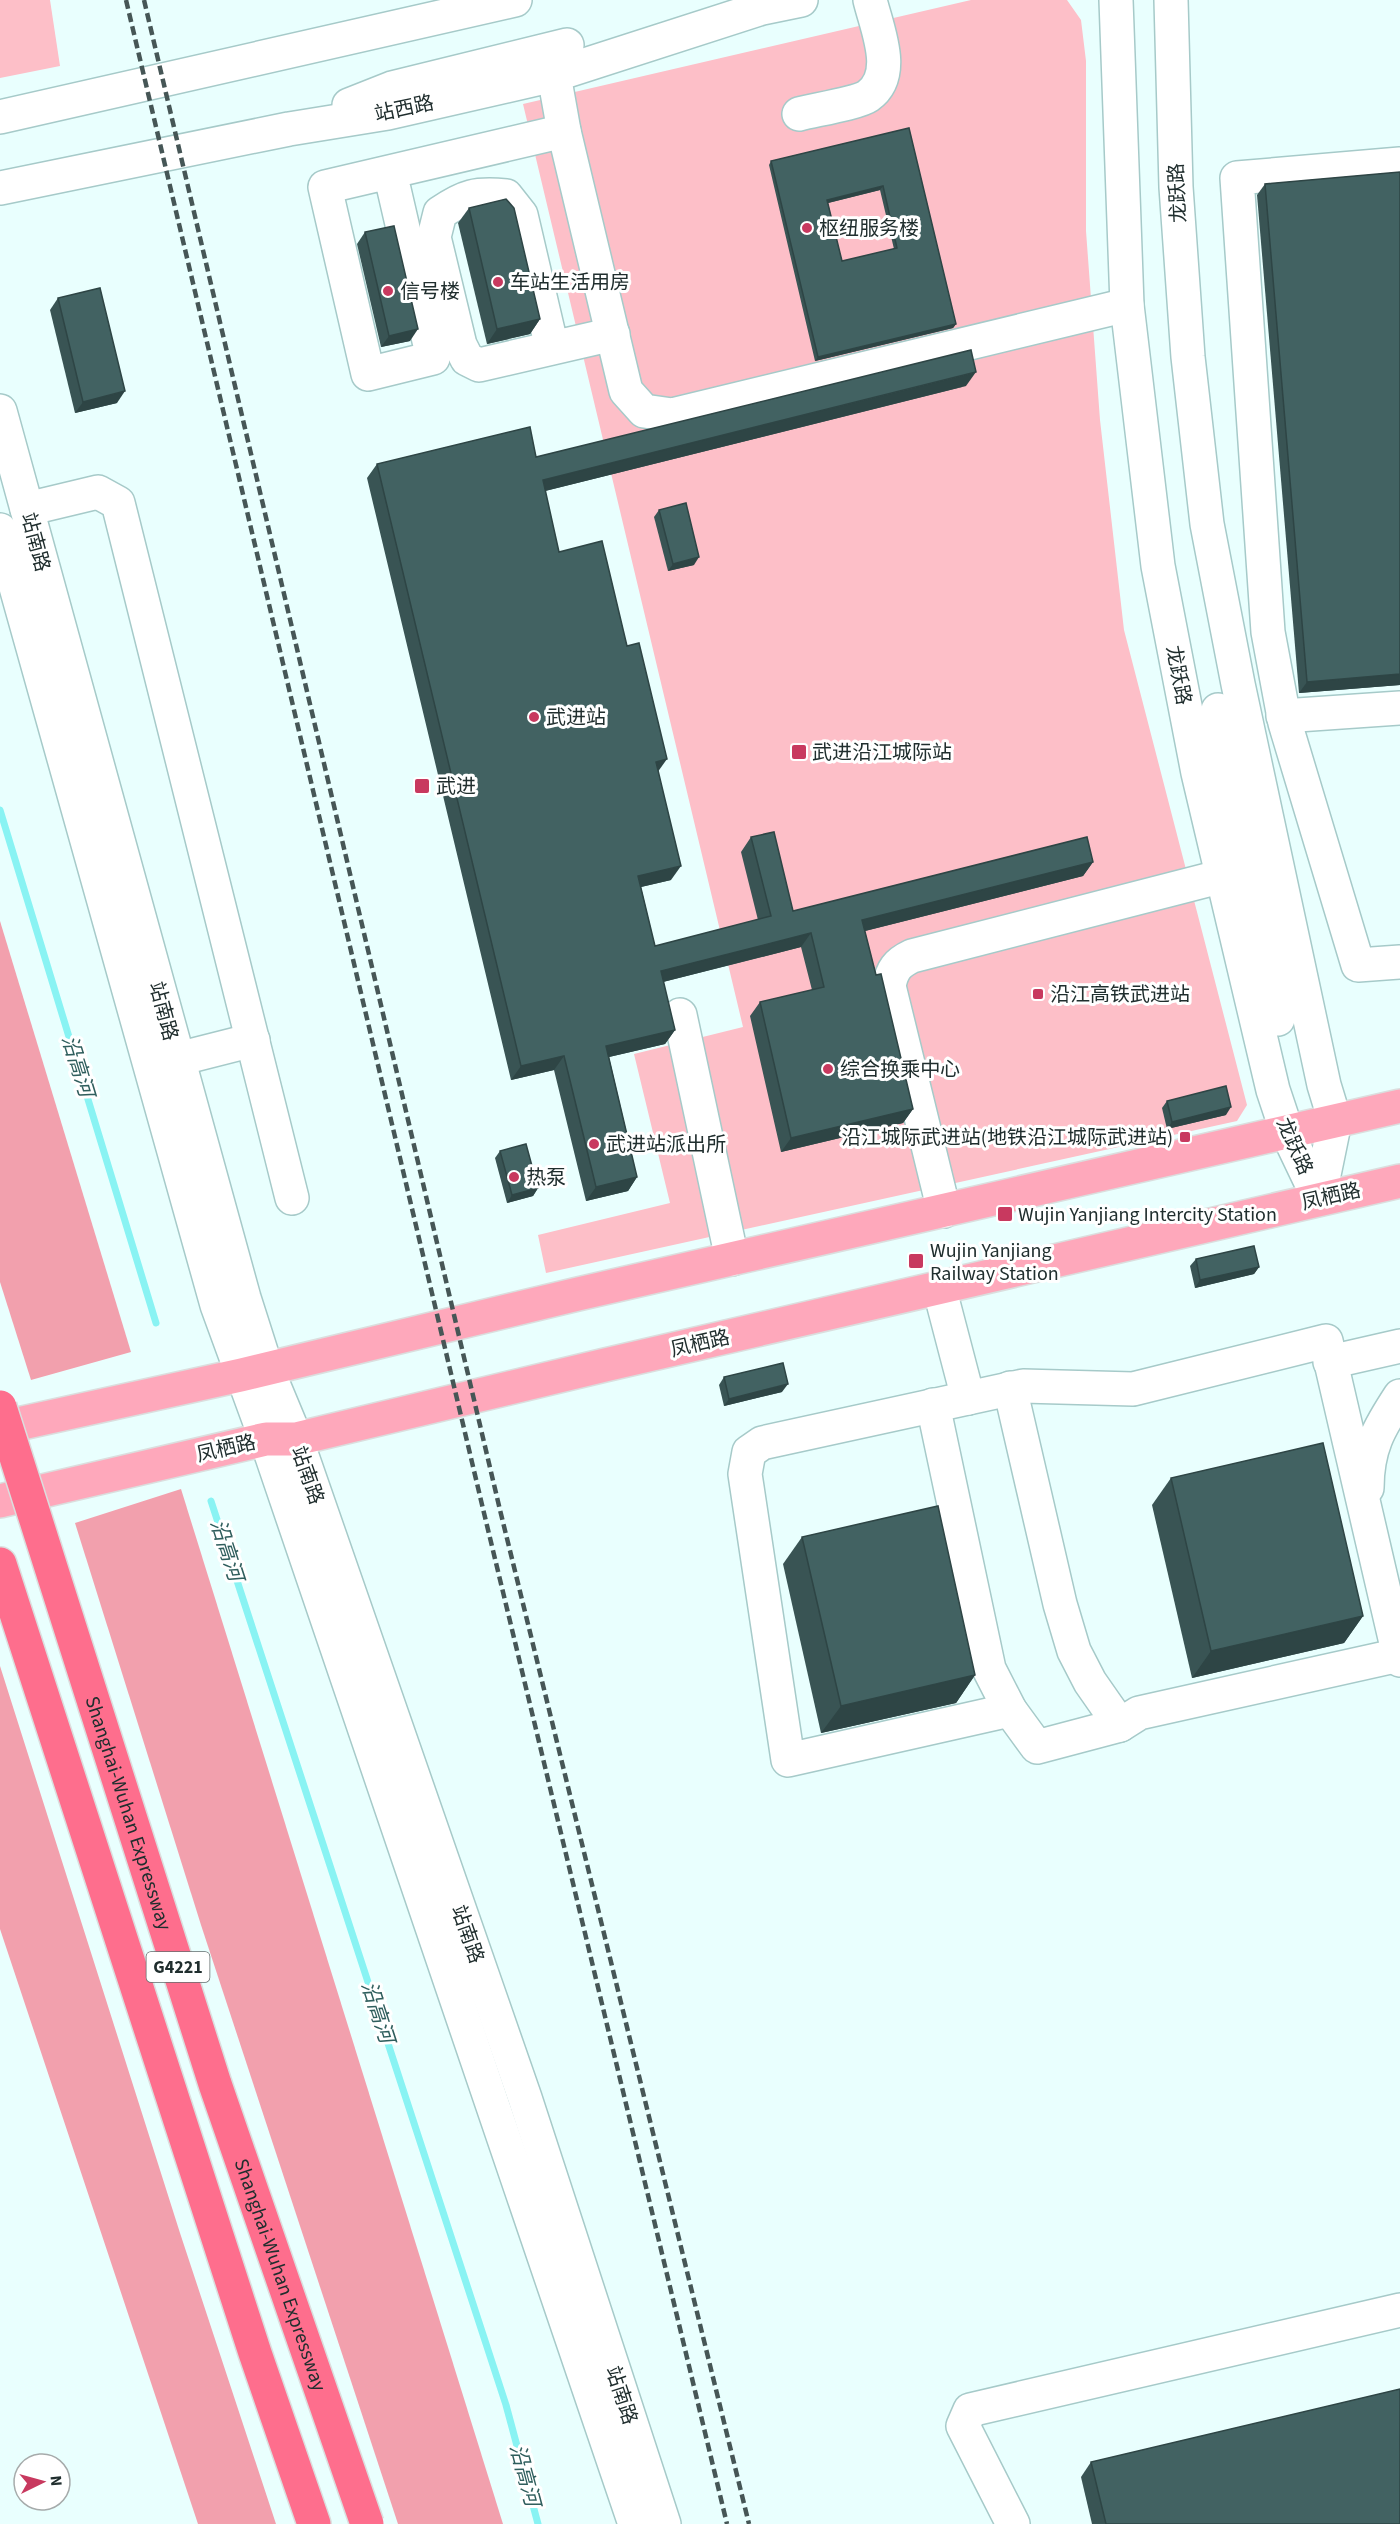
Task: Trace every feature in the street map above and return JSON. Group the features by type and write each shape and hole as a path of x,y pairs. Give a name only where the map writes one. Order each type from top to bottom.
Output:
{"highway":[{"name":"Shanghai-Wuhan Expressway","path":"0,1407 216,2084 367,2524"},
{"name":"G4221","path":"0,1564 255,2353 314,2524"}],"main road":[{"path":"0,1428 1400,1106"},
{"name":"凤栖路","path":"0,1501 281,1439 1400,1181"}],"street":[{"path":"0,117 515,0"},
{"name":"站西路","path":"0,188 289,129 388,113 554,75 762,8 801,0"},
{"path":"799,114 867,98 880,83 885,64 870,0"},
{"name":"龙跃路","path":"1116,0 1127,304 1158,566 1198,773 1273,1090 1294,1131"},
{"name":"龙跃路","path":"1172,0 1176,187 1188,357 1207,524 1243,706 1324,1085 1335,1121 1319,1199"},
{"path":"289,129 392,88 567,45"},
{"path":"554,75 564,131 626,391 644,411 672,415 1127,304"},
{"path":"390,172 433,358 368,374 325,187 564,131"},
{"path":"1400,164 1237,178 1268,632 1283,717 1358,965 1400,962"},
{"path":"552,348 521,215 506,196 484,194 463,198 440,213 434,237 460,345 467,359 479,365 613,334"},
{"name":"站南路","path":"0,411 244,1298 254,1371"},
{"path":"27,509 98,492 118,503 292,1198"},
{"name":"站南路","path":"0,530 217,1305 254,1371 281,1439 525,2098 664,2524"},
{"path":"1283,717 1400,708"},
{"path":"1218,710 1294,1131 1319,1199"},
{"path":"944,1211 889,986 892,971 901,961 912,956 1223,876"},
{"path":"680,1015 732,1259"},
{"path":"178,1059 252,1040"},
{"path":"939,1287 968,1398"},
{"path":"933,1405 989,1669 1010,1710 1037,1747 1120,1725 1139,1713 1399,1658 1326,1341 1133,1389 1023,1386 1010,1388 968,1398 933,1405 762,1443 749,1452 745,1474 788,1760 1010,1710"},
{"path":"1330,1362 1400,1346"},
{"path":"1010,1388 1060,1604 1074,1651 1090,1682 1120,1725"},
{"path":"1367,1518 1367,1469 1378,1430 1400,1396"},
{"name":"站南路","path":"281,1439 635,2524"},
{"path":"1013,2524 963,2426 970,2410 1400,2310"}],"shaded area":[{"path":"0,0 50,0 60,66 0,78"},
{"path":"971,0 1067,0 1081,20 1086,61 1086,231 1100,420 1124,630 1247,1105 1237,1121 546,1273 538,1235 670,1203 634,1054 743,1027 523,104"},
{"path":"0,921 131,1352 31,1380 0,1282"},
{"path":"181,1489 503,2524 398,2524 201,1925 75,1523"},
{"path":"0,1666 180,2233 276,2524 198,2524 0,1929"}],"building":[{"name":"枢纽服务楼","path":"909,128 956,324 818,357 771,161","holes":["883,186 897,248 842,261 827,200"]},
{"path":"1400,172 1400,674 1307,682 1265,184"},
{"name":"车站生活用房","path":"506,199 514,208 540,319 497,329 469,208"},
{"name":"信号楼","path":"394,226 418,329 389,336 365,232"},
{"path":"100,288 125,391 83,402 58,298"},
{"name":"武进站","path":"971,350 976,372 543,480 559,552 602,541 627,646 639,643 667,759 656,762 681,866 638,876 655,946 771,916 751,837 774,832 793,911 1087,837 1093,862 862,920 876,975 881,974 913,1109 791,1138 760,1002 824,987 811,933 661,971 675,1030 606,1046 637,1177 596,1187 564,1056 521,1066 377,464 530,427 536,457"},
{"path":"686,503 699,557 673,564 659,510"},
{"path":"1226,1086 1231,1107 1172,1122 1167,1101"},
{"name":"热泵","path":"526,1144 538,1188 512,1195 500,1151"},
{"path":"1254,1246 1259,1267 1200,1280 1196,1259"},
{"path":"783,1363 788,1384 729,1399 724,1377"},
{"path":"1323,1443 1363,1616 1211,1651 1171,1478"},
{"path":"938,1506 975,1675 841,1706 802,1537"},
{"path":"1400,2389 1400,2524 1106,2524 1091,2462"}],"waterway":[{"name":"沿高河","path":"0,810 156,1323"},
{"name":"沿高河","path":"211,1501 506,2405 538,2524"}],"railway":[{"path":"126,0 484,1513 727,2524"},
{"path":"144,0 500,1510 749,2524"}],"place":[{"name":"枢纽服务楼","path":"807,228"},
{"name":"车站生活用房","path":"498,282"},
{"name":"信号楼","path":"388,291"},
{"name":"武进站","path":"534,717"},
{"name":"武进沿江城际站","path":"799,752"},
{"name":"武进","path":"422,786"},
{"name":"沿江高铁武进站","path":"1038,994"},
{"name":"综合换乘中心","path":"828,1069"},
{"name":"沿江城际武进站(地铁沿江城际武进站)","path":"1185,1137"},
{"name":"武进站派出所","path":"594,1144"},
{"name":"热泵","path":"514,1177"},
{"name":"Wujin Yanjiang Intercity Station","path":"1005,1214"},
{"name":"Wujin Yanjiang Railway Station","path":"916,1261"}]}
